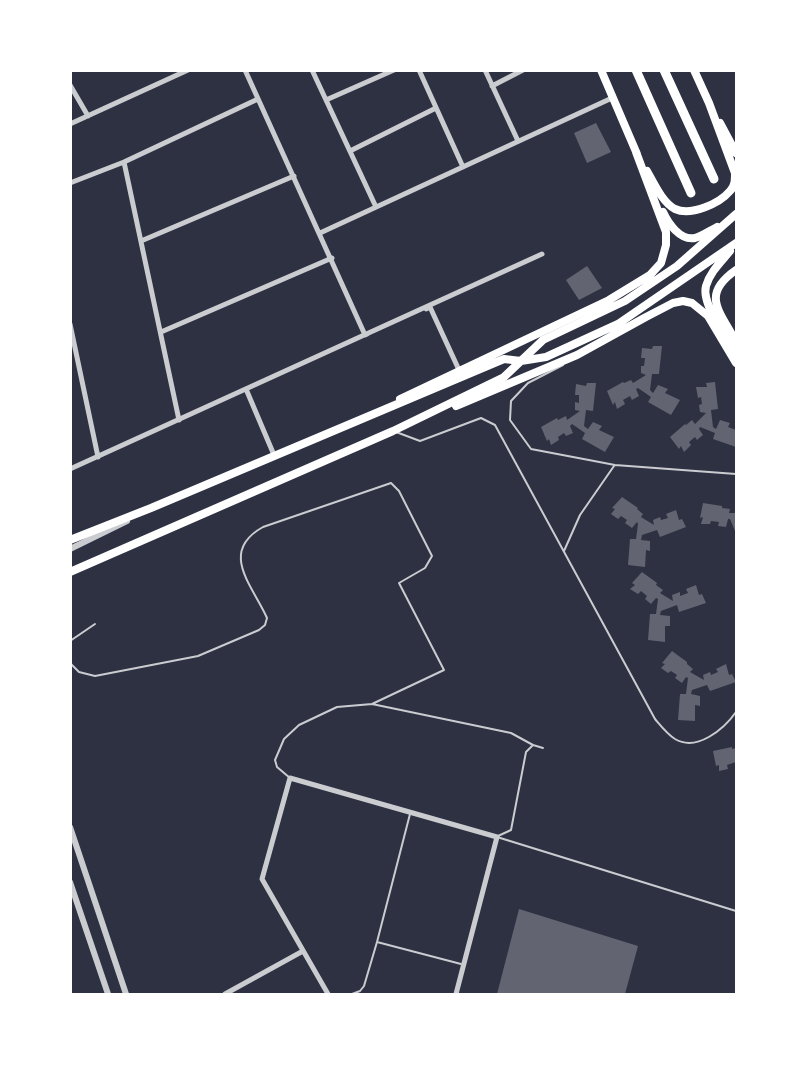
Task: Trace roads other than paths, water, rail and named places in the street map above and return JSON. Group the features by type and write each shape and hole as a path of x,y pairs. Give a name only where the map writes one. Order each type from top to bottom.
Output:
{"highway":[{"path":"636,70 691,193"},
{"path":"664,70 714,179"}],"main road":[{"path":"601,70 666,219 678,232 685,237 695,238 728,222 736,208"},
{"path":"636,152 667,204 676,209 684,212 694,211 711,204 730,191 735,183 735,173 694,70"},
{"path":"709,104 736,141"},
{"path":"709,104 736,153"},
{"path":"369,417 414,391 609,300 650,275 661,263 666,246 666,232 636,152"},
{"path":"393,431 504,377 543,340 634,295 676,266 736,214"},
{"path":"70,540 504,359 521,361 546,357 618,324 736,243"},
{"path":"736,243 712,272 705,288 707,304 736,353"},
{"path":"736,270 716,289 715,301 736,342"},
{"path":"70,572 393,431 532,376 577,356 664,307 683,301 692,303 708,316 736,363"}],"street":[{"path":"70,124 188,70"},
{"path":"312,70 376,207"},
{"path":"326,100 394,70"},
{"path":"419,70 463,167"},
{"path":"485,70 518,141"},
{"path":"492,86 523,70"},
{"path":"248,71 258,99 365,334"},
{"path":"70,85 88,116"},
{"path":"320,233 612,98"},
{"path":"70,183 124,162 258,99"},
{"path":"350,151 436,108"},
{"path":"124,162 179,420"},
{"path":"141,241 294,176"},
{"path":"70,469 542,254"},
{"path":"161,332 332,258"},
{"path":"365,334 430,307 459,370"},
{"path":"70,324 98,457"},
{"path":"246,389 274,455"},
{"path":"70,549 151,508"},
{"path":"328,994 262,879 290,778 496,837 456,994"},
{"path":"70,827 126,994"},
{"path":"70,882 108,994"},
{"path":"225,994 303,951"}],"lane":[{"path":"577,356 528,382 511,400 510,420 531,449 615,465 736,474"},
{"path":"393,431 420,441 481,418 495,425 655,719 667,734 678,741 700,742 729,723 736,712"},
{"path":"564,551 580,515 615,465"},
{"path":"70,663 79,672 95,676 198,656 259,630 265,625 267,618 242,572 240,562 242,545 253,532 391,483 399,491 432,556 425,568 399,583 444,670 372,704"},
{"path":"70,641 95,624"},
{"path":"290,778 277,766 275,760 284,739 299,724 336,707 372,704 511,733 543,748"},
{"path":"496,837 511,830 526,753 533,745"},
{"path":"352,994 360,991 364,986 410,811"},
{"path":"496,837 736,911"},
{"path":"377,942 464,964"}]}
